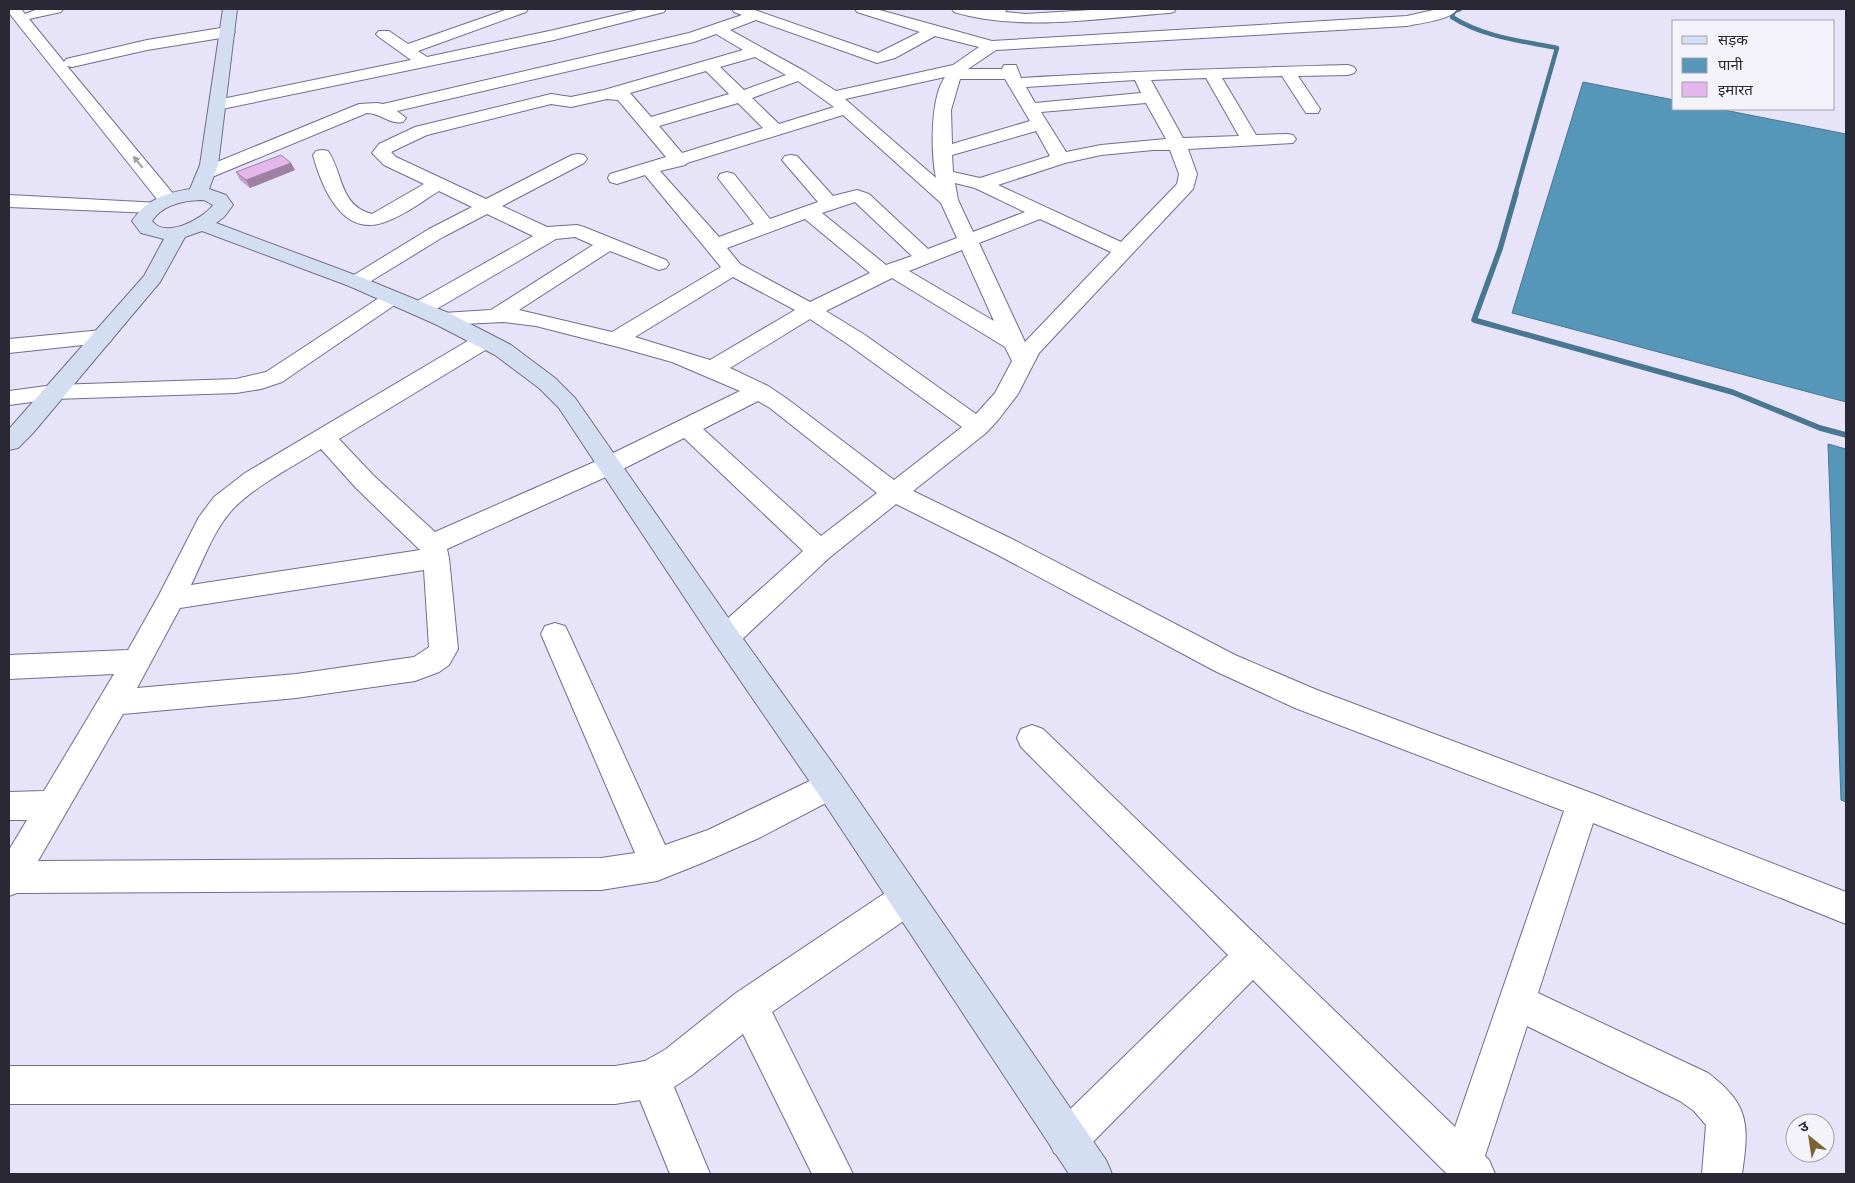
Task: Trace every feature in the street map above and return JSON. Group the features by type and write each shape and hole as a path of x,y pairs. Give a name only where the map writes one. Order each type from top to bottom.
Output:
{"street":[{"path":"13,9 170,202"},
{"path":"28,12 56,9"},
{"path":"206,173 209,165 230,9"},
{"path":"406,50 522,9"},
{"path":"217,105 554,35 659,9"},
{"path":"739,9 877,58 889,55 932,31"},
{"path":"958,9 976,14 994,12 1025,19 1169,9"},
{"path":"1328,9 1344,24"},
{"path":"871,10 932,31 996,45 1188,19 1344,24 1407,21 1438,11"},
{"path":"28,12 72,62 170,202"},
{"path":"381,110 503,80 694,37 757,15"},
{"path":"1188,19 1214,63 1251,141"},
{"path":"718,29 800,75 840,103 949,200"},
{"path":"72,62 147,45 227,32"},
{"path":"384,34 424,62"},
{"path":"617,178 650,170 776,130 840,103 957,71 996,45"},
{"path":"996,45 1061,158"},
{"path":"481,50 503,80"},
{"path":"659,264 577,231 550,234 540,232 487,205 390,161 381,152 385,148 421,131 551,99 571,102 607,94 757,51"},
{"path":"957,71 1014,78 1140,75 1214,63 1286,71 1348,70"},
{"path":"709,65 776,130"},
{"path":"726,637 820,551 892,492 978,427 993,412 1006,394 1018,352 949,200 944,175 943,110 947,92 957,71"},
{"path":"1286,71 1312,109"},
{"path":"647,124 742,96 800,75"},
{"path":"1018,352 1039,339 1186,185 1188,174 1177,144 1140,75"},
{"path":"607,94 623,95 679,161"},
{"path":"1031,108 1152,97"},
{"path":"9,208 170,202 207,194 219,199 223,205 220,213 190,229 157,232 145,227 142,221 170,202 206,173 356,111 371,107 381,110 421,131"},
{"path":"943,152 1040,124"},
{"path":"981,184 1061,158 1101,150 1177,144 1288,139"},
{"path":"322,155 337,198 366,220 376,219 385,215 438,184"},
{"path":"356,282 487,205 578,159"},
{"path":"791,160 830,204"},
{"path":"650,170 716,245 722,256 733,268 810,310 857,340 978,427"},
{"path":"944,175 981,184 1124,251"},
{"path":"727,178 766,226"},
{"path":"716,245 807,211 857,196 862,198 925,257"},
{"path":"9,202 170,202"},
{"path":"807,211 888,272 1018,352"},
{"path":"712,369 810,310 888,272 1041,212"},
{"path":"190,229 356,282 431,314 489,329 503,350 547,383 567,403 726,637 830,785 1092,1174"},
{"path":"9,442 153,278 190,229"},
{"path":"431,314 550,234"},
{"path":"10,879 114,702 171,599 208,524 223,503 254,479 324,437 489,329 608,244"},
{"path":"616,339 733,268"},
{"path":"9,398 54,392 236,386 261,382 274,377 392,298"},
{"path":"489,329 512,316 535,320 647,347 712,369 760,391 778,403 892,492 1005,547 1225,663 1315,702 1583,804 1846,908"},
{"path":"9,346 102,337"},
{"path":"171,599 434,552 760,391"},
{"path":"686,426 820,551"},
{"path":"114,702 296,686 415,669 432,663 441,656 444,649 434,552 324,437"},
{"path":"555,634 657,865"},
{"path":"9,667 137,661"},
{"path":"1032,738 1469,1168 1517,1002 1583,804"},
{"path":"10,879 602,874 628,872 657,865 713,843 830,785"},
{"path":"9,806 54,805"},
{"path":"9,1085 615,1085 651,1078 679,1062 749,1006 906,899"},
{"path":"1068,1139 1253,955"},
{"path":"1517,1002 1694,1087 1708,1097 1723,1112 1728,1126 1722,1174"},
{"path":"749,1006 833,1174"},
{"path":"651,1078 690,1174"}],"water":[{"path":"1583,82 1672,100 1672,110 1724,110 1846,134 1846,402 1512,313"},
{"path":"1828,444 1846,449 1846,802 1841,800"}],"building":[{"path":"281,155 291,163 246,180 236,172"}],"waterway":[{"path":"1460,9 1454,11 1452,17 1464,24 1490,34 1557,48 1515,195"},
{"path":"1516,193 1500,249 1474,320 1732,392 1820,428 1846,435"}]}
